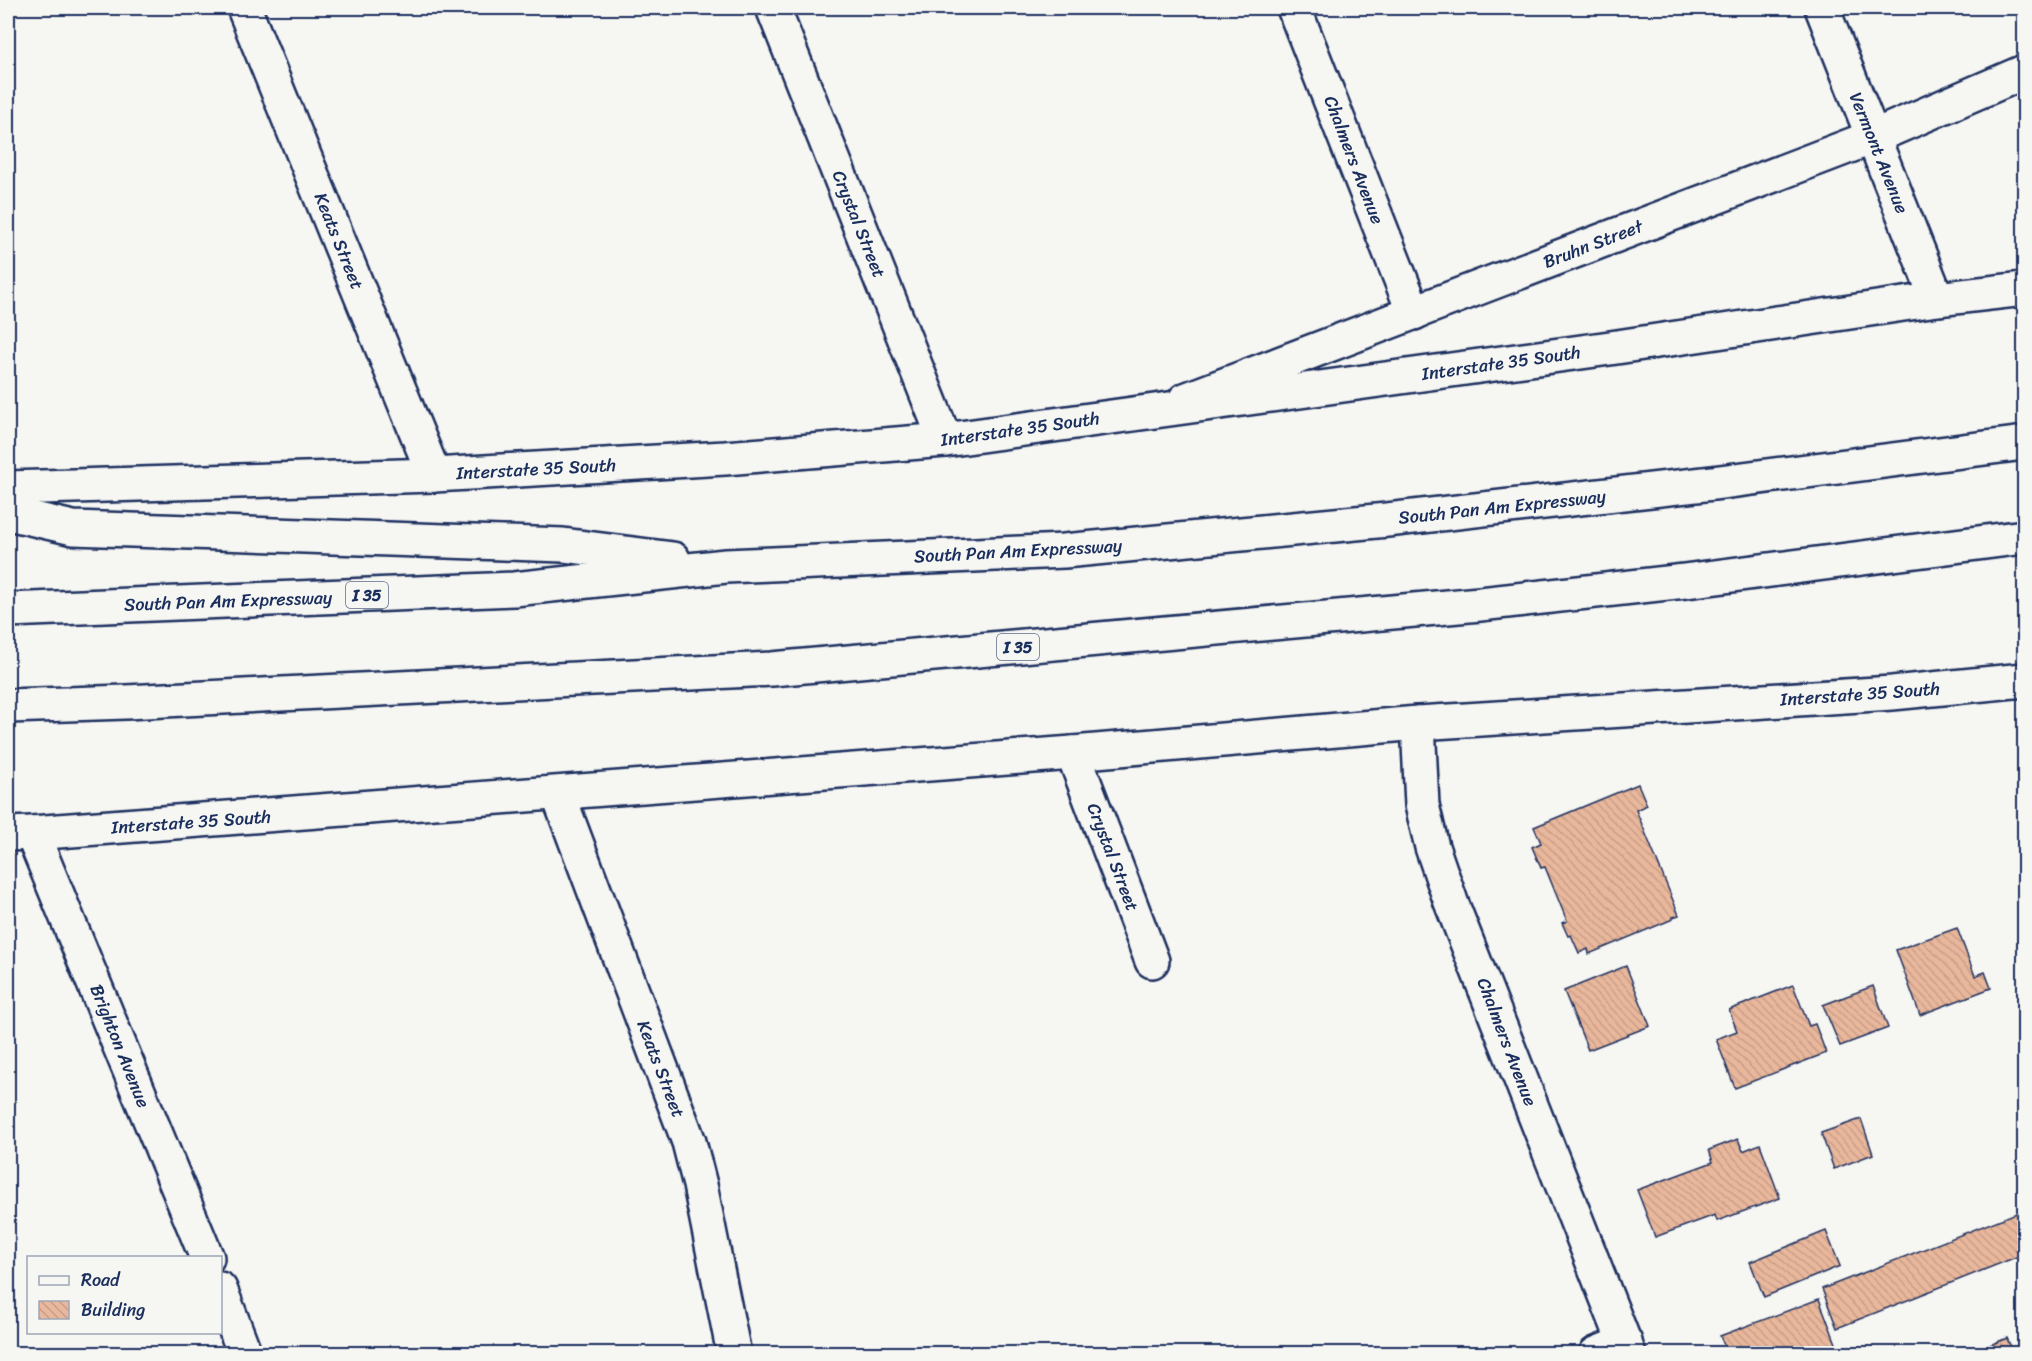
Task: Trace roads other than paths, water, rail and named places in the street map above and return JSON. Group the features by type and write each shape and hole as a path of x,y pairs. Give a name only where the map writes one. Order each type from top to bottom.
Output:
{"main road":[{"name":"Keats Street","path":"244,8 434,475"},
{"name":"Crystal Street","path":"773,8 945,440"},
{"name":"Chalmers Avenue","path":"1294,8 1414,313"},
{"name":"Vermont Avenue","path":"1822,8 1937,299"},
{"name":"Bruhn Street","path":"1158,411 1873,137 2025,72"},
{"name":"Interstate 35 South","path":"8,488 434,475 725,458 945,440 1610,348 1937,299 2025,289"},
{"name":"South Pan Am Expressway","path":"8,610 514,590 726,566 1087,548 1386,520 1690,486 2025,443"},
{"path":"8,513 73,528 563,544 726,566"},
{"name":"I 35","path":"8,706 772,669 1480,604 1685,581 2025,537"},
{"name":"Interstate 35 South","path":"20,834 558,794 1418,723 1892,693 2025,680"},
{"name":"Chalmers Avenue","path":"1418,723 1422,805 1432,847 1617,1350"},
{"name":"Crystal Street","path":"1073,753 1152,961"},
{"name":"Keats Street","path":"558,794 689,1142 734,1353"},
{"name":"Brighton Avenue","path":"20,834 207,1256"},
{"path":"222,1294 245,1353"}]}
